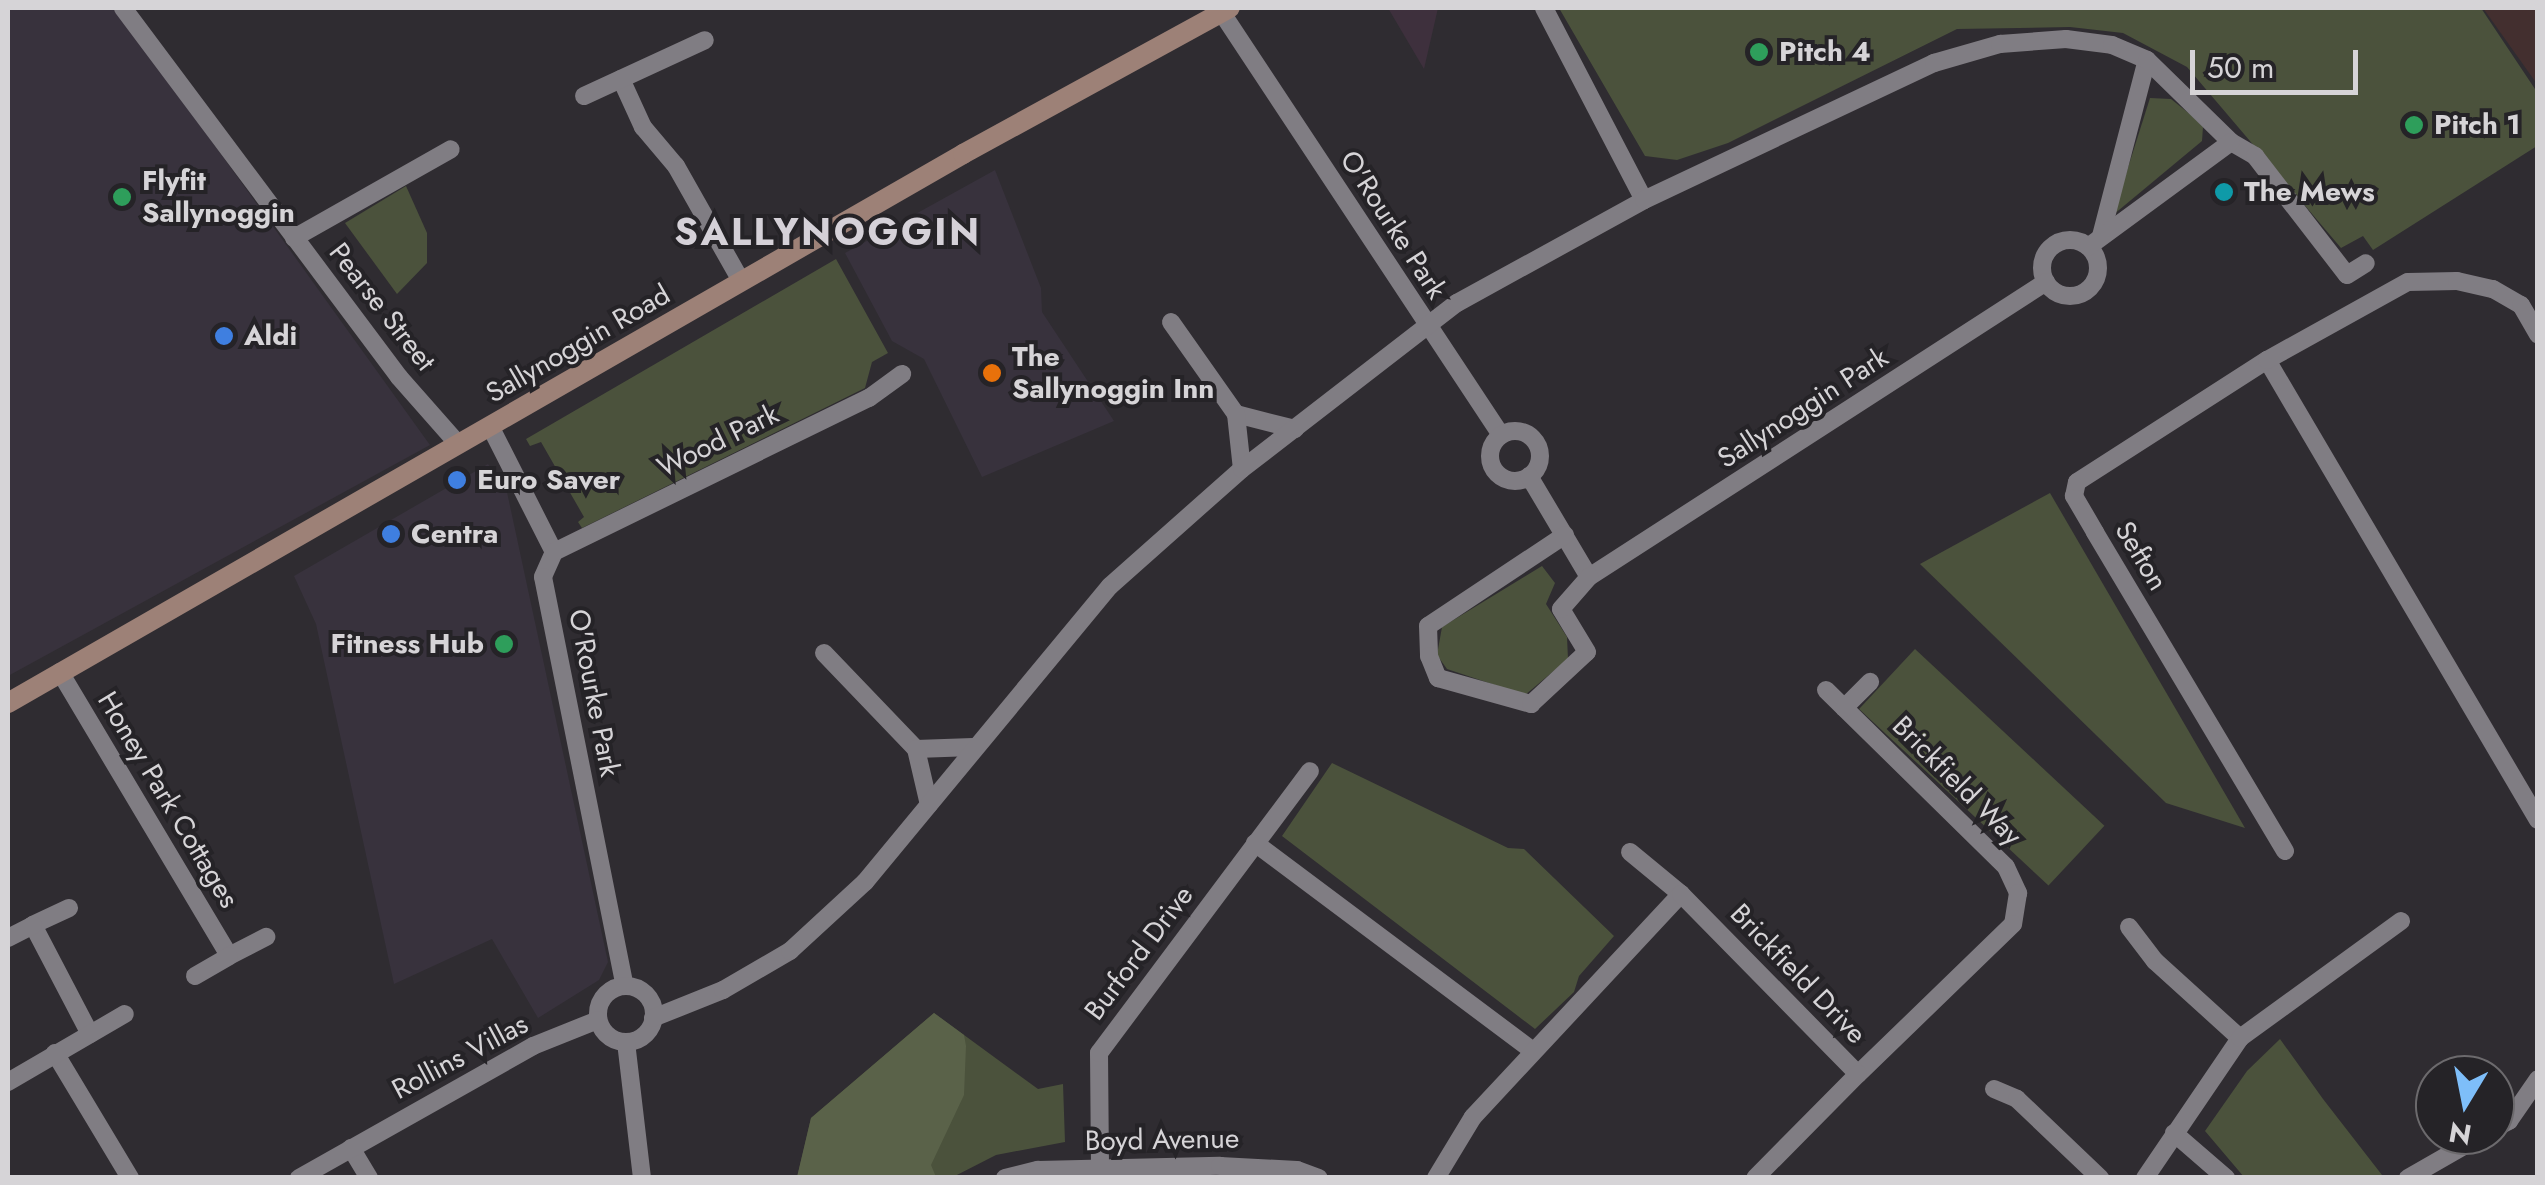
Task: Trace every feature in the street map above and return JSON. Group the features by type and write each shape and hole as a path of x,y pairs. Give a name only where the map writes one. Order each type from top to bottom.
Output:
{"street":[{"path":"1544,8 1644,200"},
{"name":"Pearse Street","path":"132,10 294,238 458,444"},
{"name":"Sallynoggin Road","path":"8,702 741,281 1226,10"},
{"name":"O'Rourke Park","path":"653,1018 722,990 790,951 865,882 1110,586 1242,469 1428,329 1226,10"},
{"path":"1501,435 1428,329 1457,303 1644,200 1934,63 1984,49 2066,39 2112,45 2147,60 2231,142 2255,156 2347,275 2366,263"},
{"path":"584,96 705,40"},
{"path":"2147,60 2094,241 2098,262 2090,288 2065,296 2046,282 2043,261 2054,246 2071,240 2094,241 2231,142"},
{"path":"621,79 644,127 676,166 741,281"},
{"path":"294,238 451,149"},
{"name":"Sefton","path":"2285,851 2074,496 2088,469 2267,360 2408,282 2457,281 2492,289 2521,305 2535,324"},
{"name":"Sallynoggin Park","path":"1565,535 1428,626 1438,678 1530,704 1587,652 1561,609 1589,578 2046,282"},
{"path":"1171,322 1236,414 1242,469"},
{"path":"2267,360 2538,820"},
{"name":"Wood Park","path":"554,552 869,398 902,374"},
{"path":"1236,414 1295,429"},
{"path":"490,426 554,552"},
{"path":"1521,431 1536,442 1540,457 1528,476 1506,479 1494,468 1491,450 1501,435 1521,431"},
{"path":"1528,476 1589,578"},
{"name":"O'Rourke Park","path":"554,552 543,577 625,986"},
{"path":"824,653 916,749 928,805"},
{"name":"Honey Park Cottages","path":"60,672 229,956"},
{"path":"1844,708 1870,682"},
{"name":"Brickfield Way","path":"1826,690 2006,866 2018,893 2013,924 1858,1074"},
{"path":"916,749 973,747"},
{"name":"Burford Drive","path":"1100,1167 1099,1053 1310,771"},
{"path":"1255,843 1533,1051"},
{"name":"Brickfield Drive","path":"1630,852 1681,894 1858,1074 1754,1178"},
{"path":"1436,1178 1473,1117 1681,894"},
{"path":"8,938 69,908"},
{"path":"2145,1178 2240,1038 2401,921"},
{"path":"33,925 90,1034"},
{"path":"2129,927 2155,961 2240,1038"},
{"path":"195,976 266,936"},
{"path":"625,986 650,999 653,1018 644,1035 626,1042 608,1036 598,1020 607,993 625,986"},
{"path":"8,1082 125,1014"},
{"name":"Rollins Villas","path":"300,1178 534,1046 598,1020"},
{"path":"626,1042 642,1178"},
{"path":"55,1054 130,1178"},
{"path":"2515,1111 2538,1078"},
{"path":"1994,1089 2017,1099 2100,1178"},
{"path":"2174,1133 2226,1178"},
{"path":"351,1148 369,1178"},
{"path":"2408,1178 2448,1155"},
{"name":"Boyd Avenue","path":"1005,1178 1100,1167 1156,1172 1258,1166 1319,1178"}],"shaded area":[{"path":"8,8 116,8 430,445 8,676"},
{"path":"1388,8 1438,8 1424,69"},
{"path":"2483,8 2537,8 2537,84"},
{"path":"995,170 1041,288 1042,312 1114,421 982,477 924,359 892,341 845,253"},
{"path":"488,464 507,492 608,962 599,980 538,1018 492,939 394,984 316,624 294,576"}],"green space":[{"path":"1559,8 2481,8 2537,92 2537,146 2373,250 2363,236 2341,248 2187,67 2123,33 2070,27 1957,29 1728,143 1677,160 1645,156"},
{"path":"2150,98 2171,99 2191,115 2203,127 2202,141 2113,215"},
{"path":"406,186 427,233 427,263 397,294 345,223"},
{"path":"836,259 888,353 872,362 865,388 582,528 578,522 584,517 541,442 530,446 526,439"},
{"path":"2050,493 2245,828 2166,803 1920,564"},
{"path":"1542,566 1555,583 1546,604 1567,637 1568,659 1525,695 1447,669 1437,655 1442,627"},
{"path":"1915,649 2104,826 2048,886 1859,709"},
{"path":"1332,763 1508,848 1524,849 1614,936 1579,976 1574,992 1535,1029 1282,836"},
{"path":"934,1013 1038,1089 1063,1084 1065,1142 996,1155 953,1177 797,1178 811,1118"},
{"path":"934,1013 964,1035 966,1046 964,1095 931,1165 936,1177 797,1177 811,1118"},
{"path":"2280,1039 2382,1175 2244,1177 2205,1131 2247,1071"}],"place":[{"name":"Pitch 4","path":"1759,52"},
{"name":"Pitch 1","path":"2414,125"},
{"name":"The Mews","path":"2224,192"},
{"name":"Flyfit Sallynoggin","path":"122,197"},
{"name":"Aldi","path":"224,336"},
{"name":"The Sallynoggin Inn","path":"992,373"},
{"name":"Euro Saver","path":"457,480"},
{"name":"Centra","path":"391,534"},
{"name":"Fitness Hub","path":"504,644"}],"district":[{"name":"SALLYNOGGIN","path":"828,232"}]}
